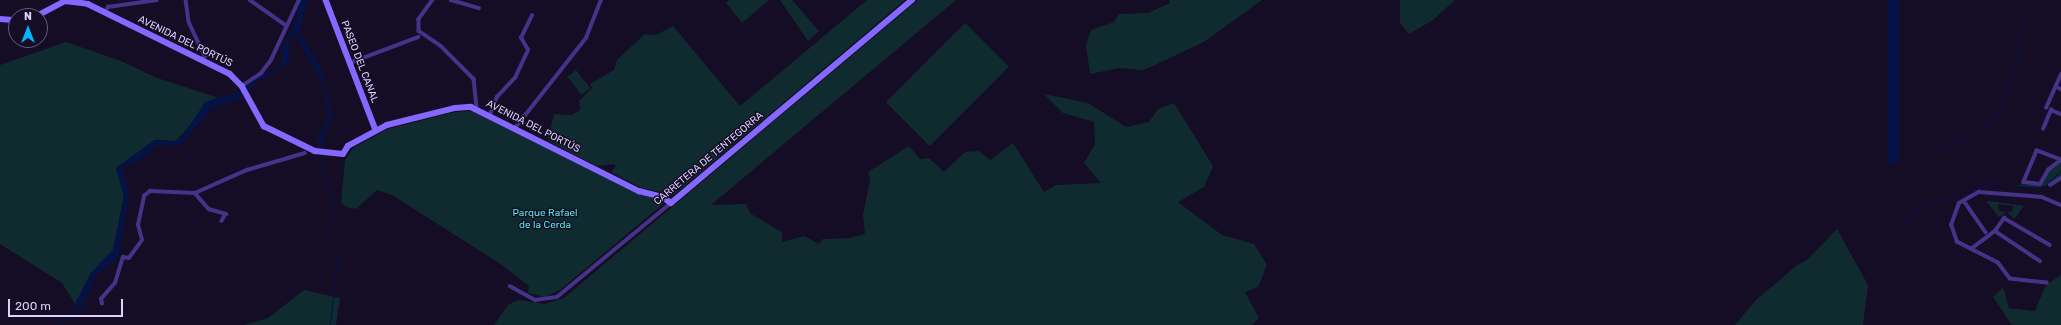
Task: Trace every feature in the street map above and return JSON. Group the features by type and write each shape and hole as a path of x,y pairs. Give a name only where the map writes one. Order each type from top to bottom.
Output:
{"main road":[{"name":"PASEO DEL CANAL","path":"326,0 376,130"},
{"name":"CARRETERA DE TENTEGORRA","path":"671,203 912,0"},
{"name":"AVENIDA DEL PORTÚS","path":"48,10 65,1 85,3 230,74 242,86 264,126 310,149 343,154 348,146 376,130 455,108 477,108 639,191 663,197 671,203"}],"street":[{"path":"105,12 108,7 157,0"},
{"path":"186,0 189,22 205,57 203,60"},
{"path":"250,0 287,26"},
{"path":"242,86 267,66 287,26 297,10 299,0"},
{"path":"433,0 418,19 419,30 442,46 474,78 477,108"},
{"path":"451,0 479,8"},
{"path":"515,128 582,44 591,30 601,0"},
{"path":"490,115 497,97 514,78 528,50 521,38 532,15"},
{"path":"350,63 418,37"},
{"path":"2046,108 2061,74"},
{"path":"2043,129 2051,110 2061,114"},
{"path":"2037,151 2061,160 2048,170 2040,184 2024,182 2037,151"},
{"path":"102,304 101,299 115,284 123,257 129,258 142,240 138,225 144,196 156,190 195,193 247,170 305,153"},
{"path":"2050,185 2061,178"},
{"path":"2047,283 2010,279 1998,263 1957,242 1951,230 1956,208 1979,192 1991,190 2042,197 2061,205"},
{"path":"195,193 209,209 226,214 222,221"},
{"path":"1964,201 1986,232"},
{"name":"CARRETERA DE TENTEGORRA","path":"510,286 535,300 557,297 671,203"},
{"path":"1971,249 1995,231 2004,218 2009,218 2050,245"},
{"path":"1995,231 2040,261"}],"green space":[{"path":"729,0 769,0 742,23 726,3"},
{"path":"780,0 792,0 819,31 808,41"},
{"path":"867,0 905,0 674,195 642,188 611,172 616,166 614,164 597,166 548,141 554,114 572,115 580,110 579,101 592,88 590,84 614,70 617,60 645,34 656,35 673,26 740,106"},
{"path":"918,0 956,0 711,205 746,204 751,214 782,232 782,242 804,236 819,244 823,239 850,238 865,234 863,215 870,180 868,172 909,146 920,159 929,158 944,172 965,152 979,151 990,160 1013,143 1044,192 1056,185 1101,183 1084,163 1095,144 1094,122 1063,113 1044,94 1088,103 1126,127 1149,122 1158,109 1174,103 1213,166 1204,187 1178,202 1222,235 1254,244 1267,265 1258,287 1245,292 1259,318 1252,325 494,325 508,305 518,300 545,304 564,298"},
{"path":"1169,0 1262,0 1204,42 1144,70 1119,68 1090,74 1086,45 1091,30 1114,22 1119,14 1148,13 1170,3"},
{"path":"1400,0 1455,0 1433,20 1409,34 1400,23"},
{"path":"965,23 1009,67 930,146 886,102"},
{"path":"66,42 121,61 157,78 219,98 213,99 176,141 155,140 116,168 124,196 113,250 91,273 75,304 62,283 0,244 0,65"},
{"path":"576,70 590,88 581,95 567,77"},
{"name":"Parque Rafael de la Cerda","path":"471,111 637,192 658,197 663,204 560,290 545,297 528,293 529,286 502,265 392,195 377,190 356,209 346,207 341,202 345,160 353,148 388,129 455,112"},
{"path":"2061,162 2061,177 2051,184 2036,188 2014,185 2041,184 2048,170"},
{"path":"1986,201 2024,206 2014,219 2007,212 2012,212 2013,206 1998,204 1999,211 2006,212 1999,217"},
{"path":"1837,229 1868,285 1863,325 1735,325 1756,300 1797,265 1807,260"},
{"path":"2061,275 2061,325 2012,325 1993,297 2003,287 2009,308 2035,311 2046,285"},
{"path":"304,290 340,298 336,325 244,325 268,318"}],"shaded area":[{"path":"299,0 307,0 299,33 320,66 333,118 324,135 322,149 318,148 318,138 329,117 322,82 294,32 289,41 289,60 284,67 255,83 243,98 213,107 180,146 158,145 140,160 122,166 129,194 118,258 96,275 81,310 75,304 91,273 113,250 124,196 116,168 155,140 176,141 186,132 205,102 241,92 245,90 242,86 261,73 265,74 278,68 282,61 282,47 296,21"},
{"path":"1888,0 1899,0 1899,163 1888,163"}],"waterway":[{"path":"2015,0 2017,9"},
{"path":"1940,151 1954,141 1980,131 1996,116 2015,70 2023,22 2021,11"},
{"path":"322,156 322,171 334,203 328,235 338,252 330,325"},
{"path":"1902,226 1925,203 1950,199 1983,183 2043,188 2061,170"},
{"path":"59,325 78,307"}]}
